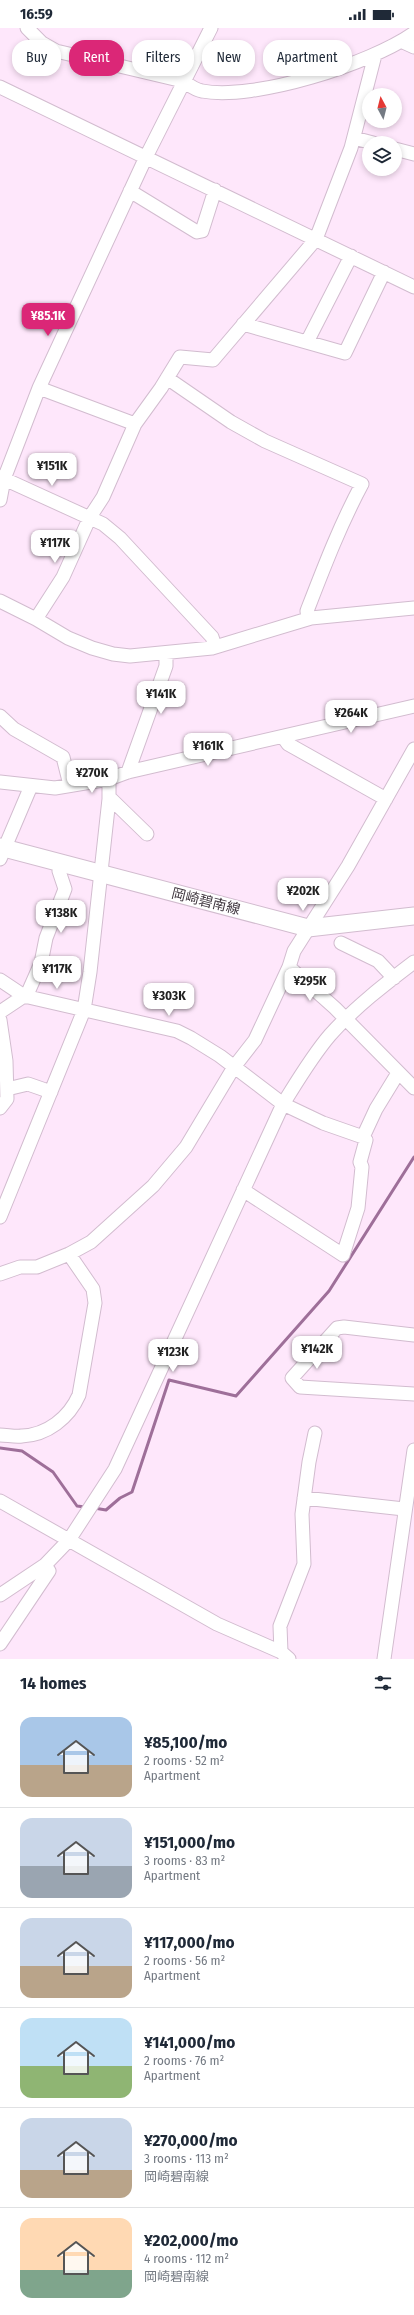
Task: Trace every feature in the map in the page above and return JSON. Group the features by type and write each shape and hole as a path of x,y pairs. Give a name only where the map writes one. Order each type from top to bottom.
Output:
{"main road":[{"name":"岡崎碧南線","path":"2,851 61,864 308,928 414,916"}],"street":[{"path":"27,28 42,42 56,51 183,81 200,91 222,94 272,86 346,67 375,55 414,33"},
{"path":"0,500 2,478 39,388 146,157 211,28"},
{"path":"401,41 414,48"},
{"path":"36,619 63,577 90,517 103,497 135,424 180,357 213,360 296,265 316,239 354,138 375,55"},
{"path":"0,87 414,287"},
{"path":"354,138 362,140"},
{"path":"402,151 414,154"},
{"path":"130,191 197,232 202,231 215,190"},
{"path":"307,342 351,256"},
{"path":"243,324 345,353 384,272"},
{"path":"167,378 203,401 231,422 265,441 362,484 342,522 307,611 308,619"},
{"path":"39,388 135,424"},
{"path":"2,478 90,517 120,538 212,637 215,646"},
{"path":"0,601 36,619 68,638 113,654 130,656 166,653 215,646 308,619 414,608"},
{"path":"128,772 166,666 166,653"},
{"path":"0,782 55,788 109,779 128,772 414,706"},
{"path":"0,716 14,729 63,757 70,785"},
{"path":"283,737 288,744 386,799"},
{"path":"0,1274 20,1267 37,1267 69,1254 91,1242 115,1222 163,1176 186,1147 234,1067 256,1040 289,967 294,951 348,866 414,748"},
{"path":"0,1217 84,1010 91,964 109,797 109,779"},
{"path":"2,851 31,786"},
{"path":"109,797 147,834"},
{"path":"0,1012 25,996 41,963 46,938 66,889 59,871 61,864"},
{"path":"341,943 378,961 394,978"},
{"path":"0,1595 45,1565 68,1540 115,1469 283,1104 311,1060 331,1035 346,1020 414,962"},
{"path":"289,967 346,1020 414,1088"},
{"path":"0,980 25,996 177,1031 191,1038 234,1067 283,1104 323,1123 363,1137 366,1140 360,1162 362,1172 358,1208 343,1255 243,1190"},
{"path":"0,1020 6,1061 7,1089 7,1099 0,1108"},
{"path":"363,1137 376,1109 398,1073"},
{"path":"7,1089 28,1084 51,1092"},
{"path":"0,1435 22,1436 49,1430 74,1407 79,1395 95,1303 93,1288 69,1254"},
{"path":"414,1335 344,1327 337,1328 292,1378 300,1387 414,1394"},
{"path":"287,1657 280,1626 304,1564 306,1554 302,1514 315,1433"},
{"path":"384,1659 404,1508 411,1483 414,1450"},
{"path":"304,1498 404,1508"},
{"path":"0,1501 217,1624 287,1657"},
{"path":"0,1644 49,1571 45,1565"}],"waterway":[{"path":"94,1508 106,1510 120,1498 132,1492 169,1380 236,1396 329,1291 414,1157"},
{"path":"0,1448 22,1451 53,1472 77,1506 85,1507"}]}
